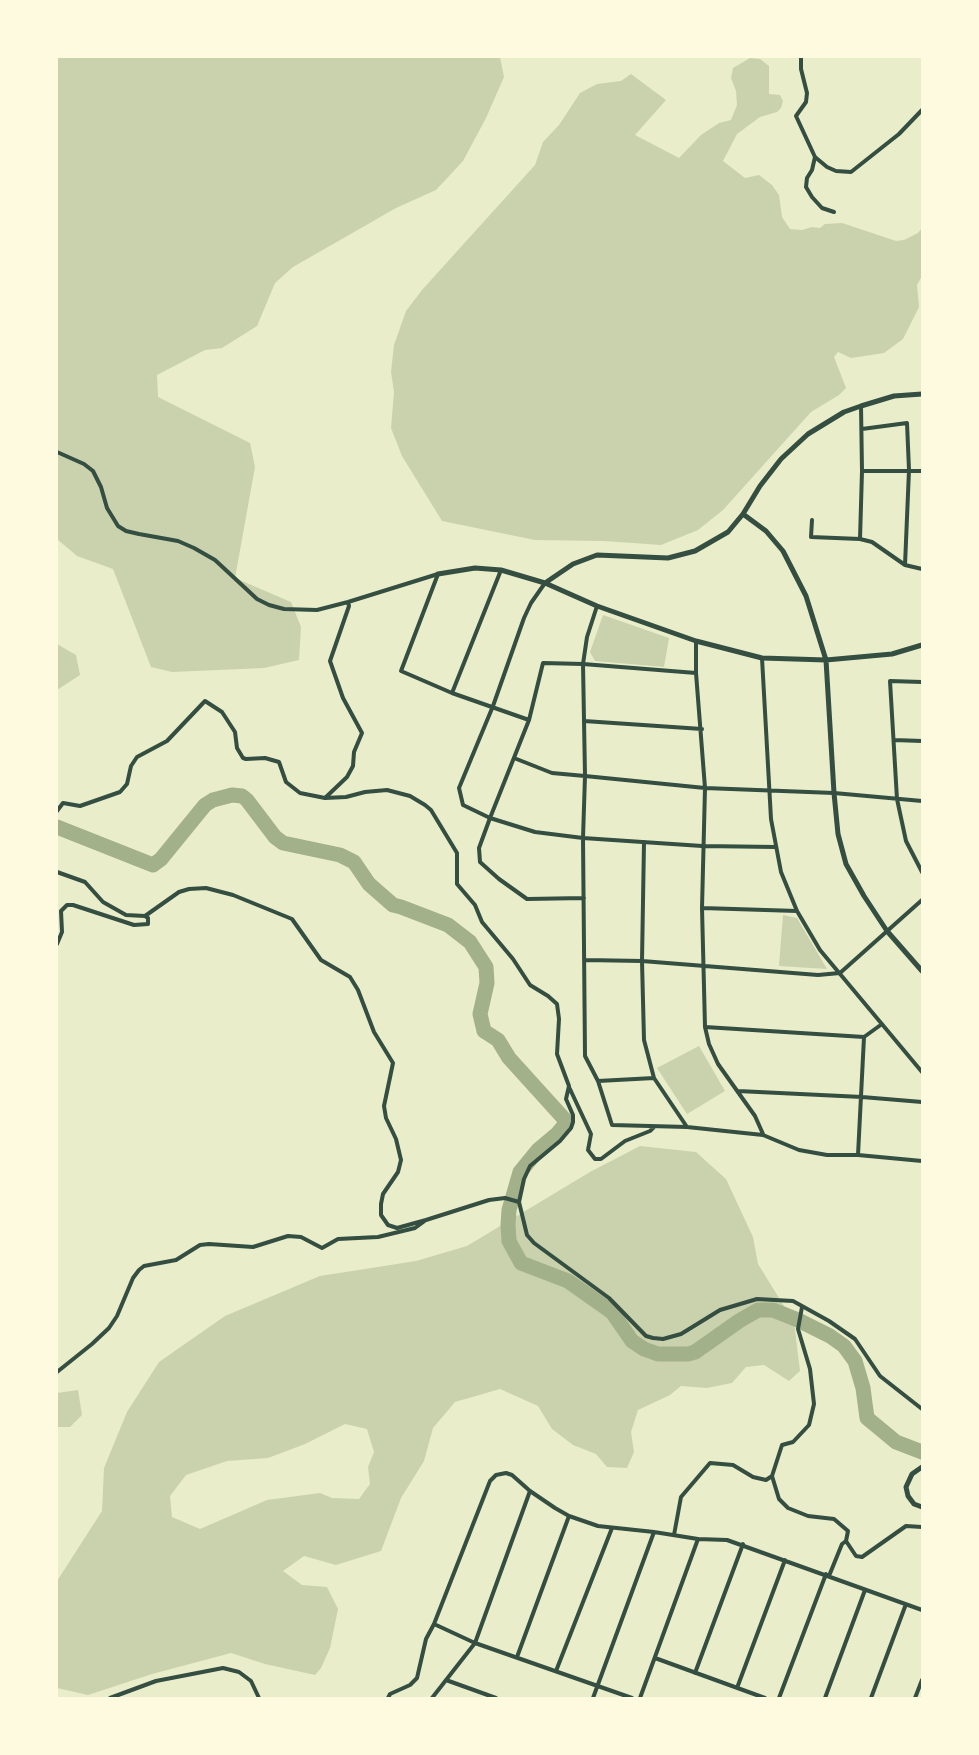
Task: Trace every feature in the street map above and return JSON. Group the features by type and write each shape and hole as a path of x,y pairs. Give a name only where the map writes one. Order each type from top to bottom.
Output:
{"street":[{"path":"801,57 801,69 807,93 806,102 796,116 815,158 836,171 850,172 899,134 922,110"},
{"path":"815,158 806,187 822,208 834,213"},
{"path":"776,847 702,846 583,838 535,832 490,818 463,805 459,788 493,706 531,603 545,583 573,564 597,555 668,558 684,555 713,542 728,532 743,514 767,477 795,446 828,421 861,406 894,396 922,394"},
{"path":"860,538 861,406"},
{"path":"862,429 907,423 909,470 905,565"},
{"path":"57,452 84,464 93,471 101,486 107,508 118,526 126,531 178,541 194,548 215,560 257,599 284,609 309,610 348,602 438,574 475,568 501,570 545,583 597,606 696,641 762,658 826,660 892,654 922,645"},
{"path":"862,471 922,471"},
{"path":"743,514 766,531 783,551 806,596 826,660 838,834 846,864 887,931 922,971"},
{"path":"812,520 811,537 860,538 872,542 905,565 922,568"},
{"path":"452,693 501,570"},
{"path":"438,574 401,671 452,693 529,720"},
{"path":"325,798 347,777 353,766 354,752 362,734 343,698 330,662 349,606 348,602"},
{"path":"597,606 587,637 583,664 585,1056 598,1081 612,1125 687,1126 764,1135 799,1150 827,1155 858,1155 922,1161"},
{"path":"696,641 696,673 705,788 702,846 705,1027 709,1044 718,1064 755,1116 764,1135"},
{"path":"762,658 771,819 782,872 797,911 820,950 922,1072"},
{"path":"584,898 527,899 480,862 479,848 529,720 543,663 696,673"},
{"path":"922,682 890,681 897,800 906,841 922,872"},
{"path":"57,812 63,803 80,806 120,792 127,784 131,766 136,757 167,741 205,701 222,712 236,732 237,748 243,758 265,758 279,762 286,782 300,793 325,798 387,790 410,796 431,810 457,853 457,884 475,905 483,922 513,959 530,986 548,996 557,1005 560,1019 557,1054 591,1134 588,1150 594,1159 601,1159 625,1140 650,1131 655,1126"},
{"path":"584,721 702,729"},
{"path":"894,740 922,741"},
{"path":"514,758 552,773 705,788 834,793 922,801"},
{"path":"644,842 642,961 644,1040 654,1078 687,1126"},
{"path":"915,861 922,862"},
{"path":"57,872 85,882 103,902 126,915 145,916 179,892 206,888 233,895 292,919 321,960 350,977 358,990 374,1032 393,1063 384,1106 386,1118 396,1138 401,1160 398,1172 383,1194 381,1215 387,1225 397,1228 489,1200 517,1201"},
{"path":"585,960 642,961 818,975 840,973 922,900"},
{"path":"57,945 62,932 61,911 67,905 134,925 148,924 148,918 145,916"},
{"path":"702,908 797,911"},
{"path":"705,1027 864,1037 882,1024"},
{"path":"858,1155 864,1037"},
{"path":"598,1081 654,1078"},
{"path":"569,1086 566,1099 573,1115 571,1128 560,1141 530,1166 517,1201 527,1234 534,1243 609,1298 646,1336 663,1339 681,1334 720,1310 757,1299 793,1301 855,1339 880,1376 922,1409"},
{"path":"737,1091 922,1102"},
{"path":"57,1372 109,1328 117,1316 133,1278 144,1266 176,1260 200,1245 253,1247 288,1236 302,1237 322,1248 338,1239 378,1237 415,1228 426,1220"},
{"path":"779,1698 827,1575 842,1544 846,1541 848,1531 834,1519 808,1516 788,1508 779,1498 772,1476 782,1444 793,1442 809,1425 814,1404 810,1369 799,1326 802,1307"},
{"path":"674,1535 681,1497 710,1463 733,1465 753,1477 766,1480 772,1476"},
{"path":"921,1468 912,1474 906,1487 908,1496 914,1504 922,1507"},
{"path":"388,1698 390,1694 410,1684 417,1677 426,1639 490,1481 496,1475 506,1473 569,1516 598,1526 698,1539 727,1540 744,1544 922,1610"},
{"path":"432,1698 475,1643 530,1491"},
{"path":"516,1657 569,1516"},
{"path":"846,1541 856,1556 862,1557 906,1526 922,1527"},
{"path":"556,1671 612,1528"},
{"path":"592,1698 654,1532"},
{"path":"640,1698 698,1539"},
{"path":"695,1673 744,1544"},
{"path":"737,1688 785,1560"},
{"path":"825,1698 865,1590"},
{"path":"871,1698 906,1604"},
{"path":"434,1624 475,1643 632,1698"},
{"path":"655,1658 765,1698"},
{"path":"110,1698 156,1681 223,1668 239,1672 250,1681 259,1698"},
{"path":"446,1680 496,1698"},
{"path":"915,1698 922,1680"}],"green space":[{"path":"57,57 500,57 504,77 486,118 463,161 436,190 396,208 293,267 275,283 257,326 222,348 205,350 157,375 158,397 250,443 255,467 235,578 291,602 301,627 299,660 264,668 172,672 151,667 113,569 77,556 57,539"},
{"path":"750,58 760,59 769,66 769,94 780,95 783,101 777,112 760,117 737,134 723,161 745,178 759,175 772,185 779,195 782,217 790,229 820,228 825,224 842,223 896,241 918,233 922,228 922,276 917,285 919,307 903,339 884,353 851,358 838,352 834,357 846,388 839,395 811,412 723,510 698,530 661,545 535,540 442,521 402,456 391,428 394,392 391,372 394,345 406,311 422,290 535,165 543,142 559,125 580,93 597,84 621,81 631,74 666,100 635,135 679,158 701,135 719,123 731,120 737,105 736,91 731,78 733,68"},
{"path":"603,615 669,638 664,667 595,661 590,652"},
{"path":"57,644 76,655 80,675 57,690"},
{"path":"783,915 797,918 827,969 779,966"},
{"path":"699,1046 725,1091 687,1114 657,1068"},
{"path":"640,1146 696,1152 726,1179 753,1237 758,1264 794,1322 800,1371 789,1381 764,1365 746,1367 732,1383 707,1388 681,1386 670,1395 638,1410 631,1432 634,1452 627,1468 607,1467 596,1454 573,1445 552,1429 538,1406 500,1389 455,1402 433,1428 424,1461 401,1498 381,1551 336,1565 304,1556 283,1571 302,1585 327,1587 338,1609 330,1648 321,1668 315,1675 265,1664 231,1653 152,1674 88,1695 57,1688 57,1581 102,1511 104,1468 127,1412 159,1362 225,1316 320,1276 416,1261 467,1246 590,1172","holes":["345,1424 367,1429 374,1452 368,1467 370,1484 359,1499 332,1498 320,1493 267,1500 200,1529 172,1517 170,1496 186,1475 227,1461 268,1458 305,1444"]},
{"path":"78,1390 82,1415 70,1427 57,1427 57,1393"}],"waterway":[{"path":"57,827 153,865 161,859 205,805 213,800 232,795 242,796 275,837 283,843 340,855 354,862 369,884 393,905 448,925 470,942 486,967 487,983 480,1014 484,1031 498,1040 509,1058 567,1122 538,1150 520,1172 509,1210 508,1225 509,1241 521,1263 568,1281 612,1312 632,1341 658,1354 695,1352 758,1310 773,1310 798,1320 830,1336 844,1346 855,1361 863,1388 867,1418 896,1442 922,1452"}]}
